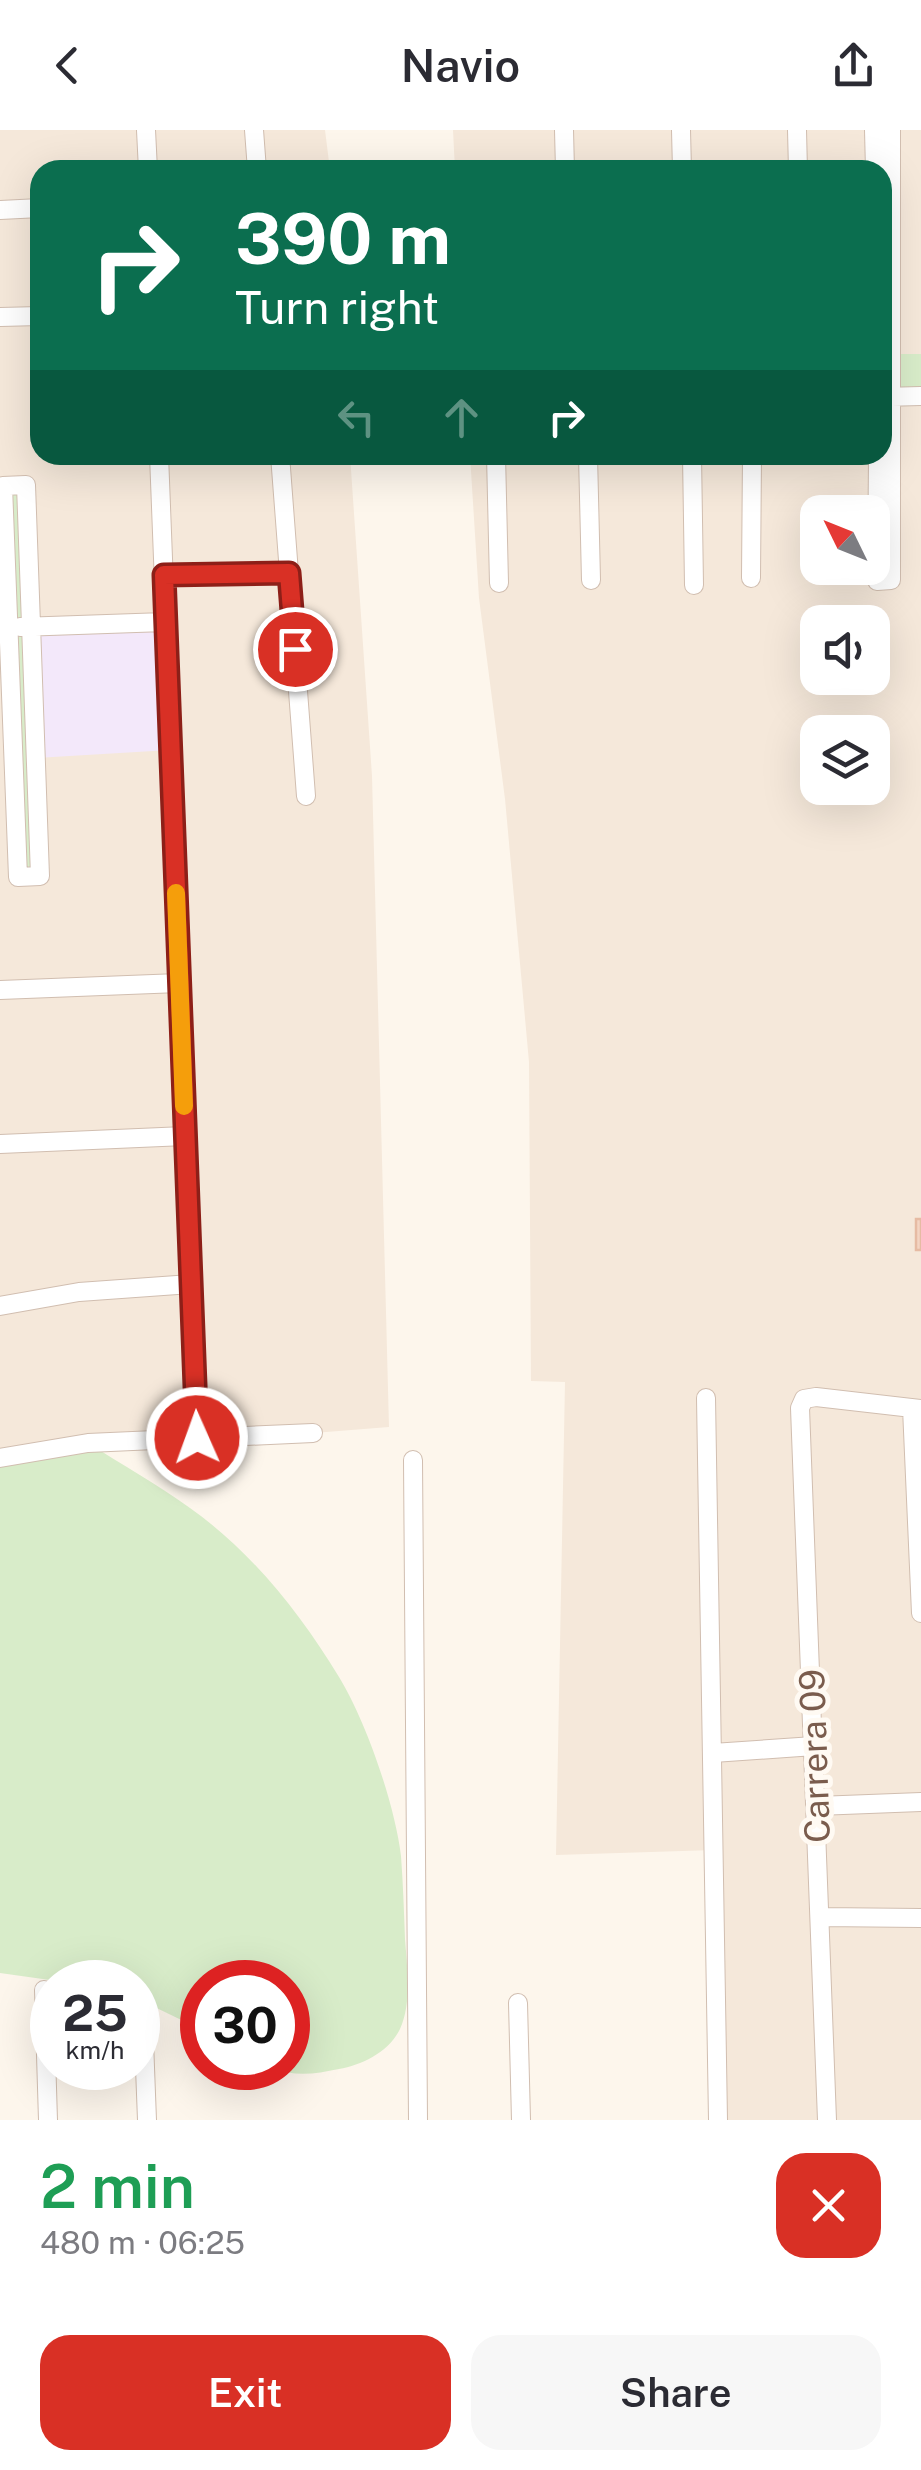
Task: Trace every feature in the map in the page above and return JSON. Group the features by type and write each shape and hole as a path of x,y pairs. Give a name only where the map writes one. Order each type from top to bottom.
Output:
{"street":[{"path":"146,130 148,160"},
{"path":"254,130 257,160"},
{"path":"564,130 564,160"},
{"path":"681,130 682,160"},
{"path":"797,130 798,160"},
{"path":"874,130 875,160"},
{"path":"891,160 892,130"},
{"path":"0,210 30,208"},
{"path":"0,317 30,316"},
{"path":"892,397 921,396"},
{"path":"159,465 197,1438"},
{"path":"281,465 306,796"},
{"path":"496,465 499,583"},
{"path":"588,465 591,580"},
{"path":"692,465 694,585"},
{"path":"752,465 752,578"},
{"path":"878,465 877,580 891,580 888,465"},
{"path":"26,485 40,876 18,877 4,628 4,486 26,485"},
{"path":"164,575 289,573"},
{"path":"4,628 165,622"},
{"path":"0,990 179,982"},
{"path":"0,1144 185,1136"},
{"path":"0,1306 79,1292 191,1284"},
{"name":"Carrera 09","path":"827,2120 800,1408 809,1397 916,1408"},
{"path":"706,1398 718,2120"},
{"path":"916,1408 921,1613"},
{"path":"0,1458 88,1442 313,1433"},
{"path":"413,1460 418,2120"},
{"path":"713,1753 814,1746"},
{"path":"817,1806 921,1802"},
{"path":"822,1917 921,1918"},
{"path":"518,2003 521,2120"},
{"path":"47,2090 48,2120"},
{"path":"146,2090 147,2120"}],"shaded area":[{"path":"0,130 325,130 329,160 30,160 30,465 351,465 372,776 389,1427 0,1458"},
{"path":"453,130 921,130 921,2120 718,2120 714,1850 556,1855 565,1382 531,1381 529,1062 505,799 479,598 471,465 892,465 892,160 454,160"},
{"path":"165,622 170,750 36,758 31,626"}],"green space":[{"path":"892,354 921,354 921,396 892,397"},
{"path":"26,485 40,876 18,877 3,486"},
{"path":"88,1443 152,1482 213,1525 254,1564 308,1630 339,1677 359,1716 386,1789 402,1866 406,2008 400,2029 382,2051 348,2067 310,2073 310,1960 180,1960 180,2019 160,2010 160,1960 30,1960 30,1977 0,1973 0,1458"}],"building":[{"path":"916,1219 921,1219 921,1250 916,1250"}],"slow traffic":[{"path":"176,893 184,1106"}],"route":[{"path":"197,1438 164,575 289,573 295,649"}]}
